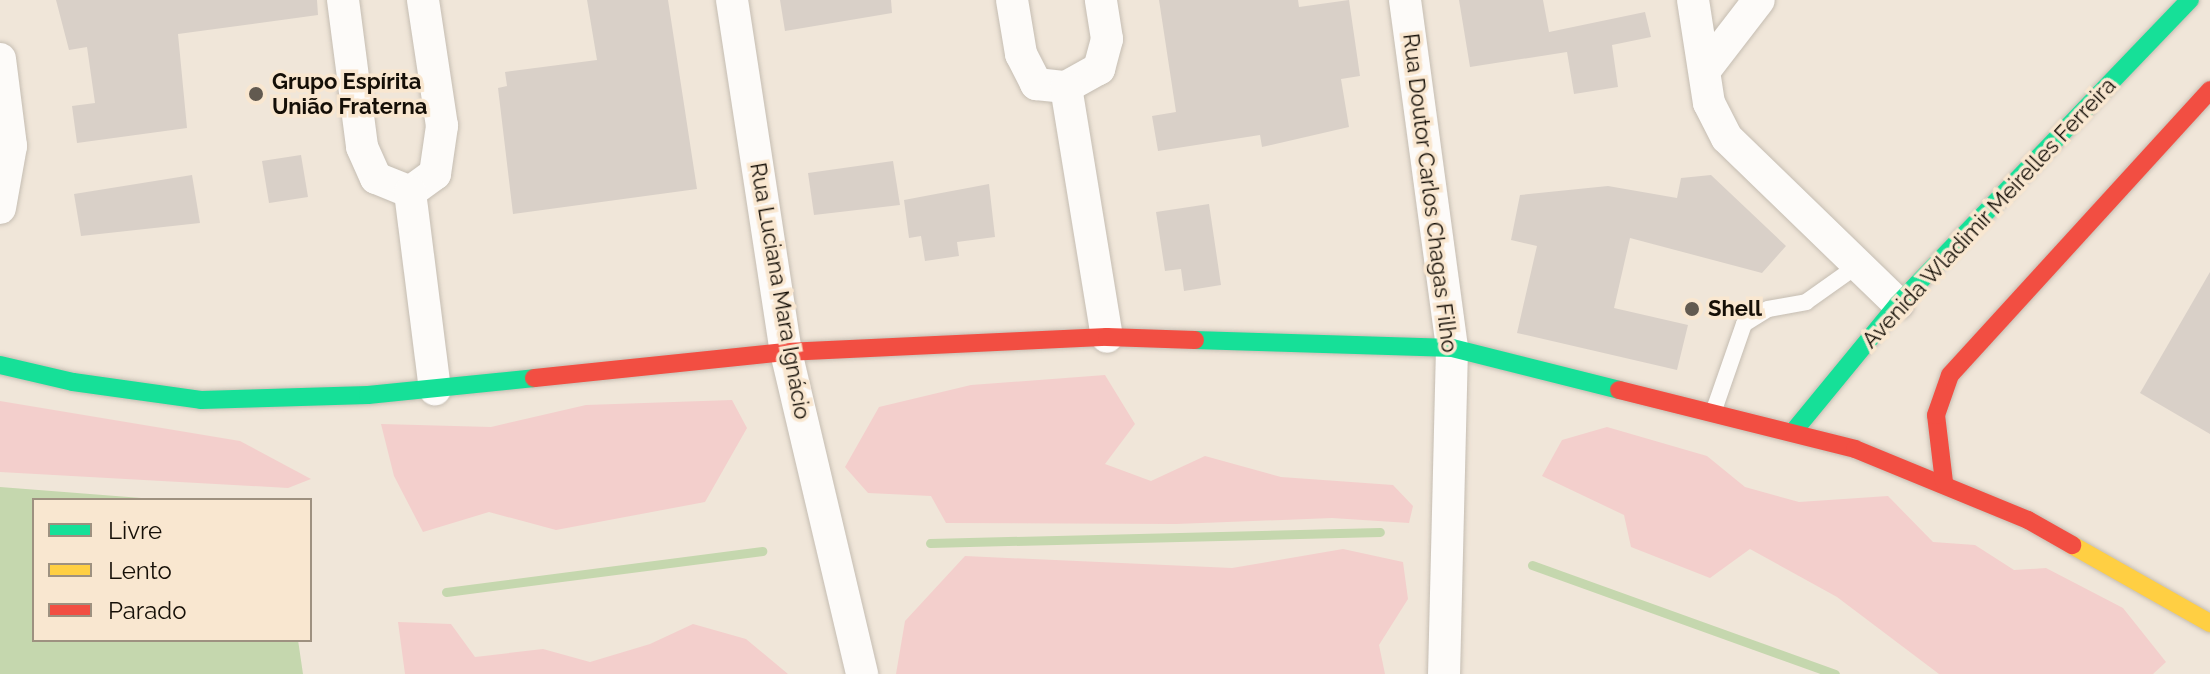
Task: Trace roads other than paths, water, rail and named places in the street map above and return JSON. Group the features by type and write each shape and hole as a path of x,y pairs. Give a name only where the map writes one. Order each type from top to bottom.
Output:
{"main road":[{"name":"Avenida Wladimir Meirelles Ferreira","path":"1793,432 1898,304 2190,0"},
{"path":"1944,482 1936,415 1950,375 2210,90"},
{"path":"0,365 73,382 201,400 435,389 786,352 1107,337 1452,348 1793,432 1944,482 2028,520 2210,623"}],"street":[{"path":"343,0 362,147 376,178 410,192"},
{"path":"410,192 435,174 442,126 423,0"},
{"name":"Rua Luciana Mara Ignácio","path":"732,0 786,352 862,674"},
{"path":"1012,0 1021,54 1036,84 1066,87 1099,69 1107,39 1101,0"},
{"name":"Rua Doutor Carlos Chagas Filho","path":"1405,0 1452,348 1444,674"},
{"path":"1693,0 1709,103 1727,138 1898,304"},
{"path":"1705,70 1759,0"},
{"path":"0,59 11,146 0,208"},
{"path":"1066,87 1107,337"},
{"path":"410,192 435,389"}],"lane":[{"path":"1713,412 1744,324 1768,309 1806,302 1858,265"}],"waterway":[{"path":"930,543 1380,532"},
{"path":"446,592 762,551"},
{"path":"1532,565 1835,674"}],"place":[{"name":"Grupo Espírita União Fraterna","path":"256,94"},
{"name":"Shell","path":"1692,309"}]}
